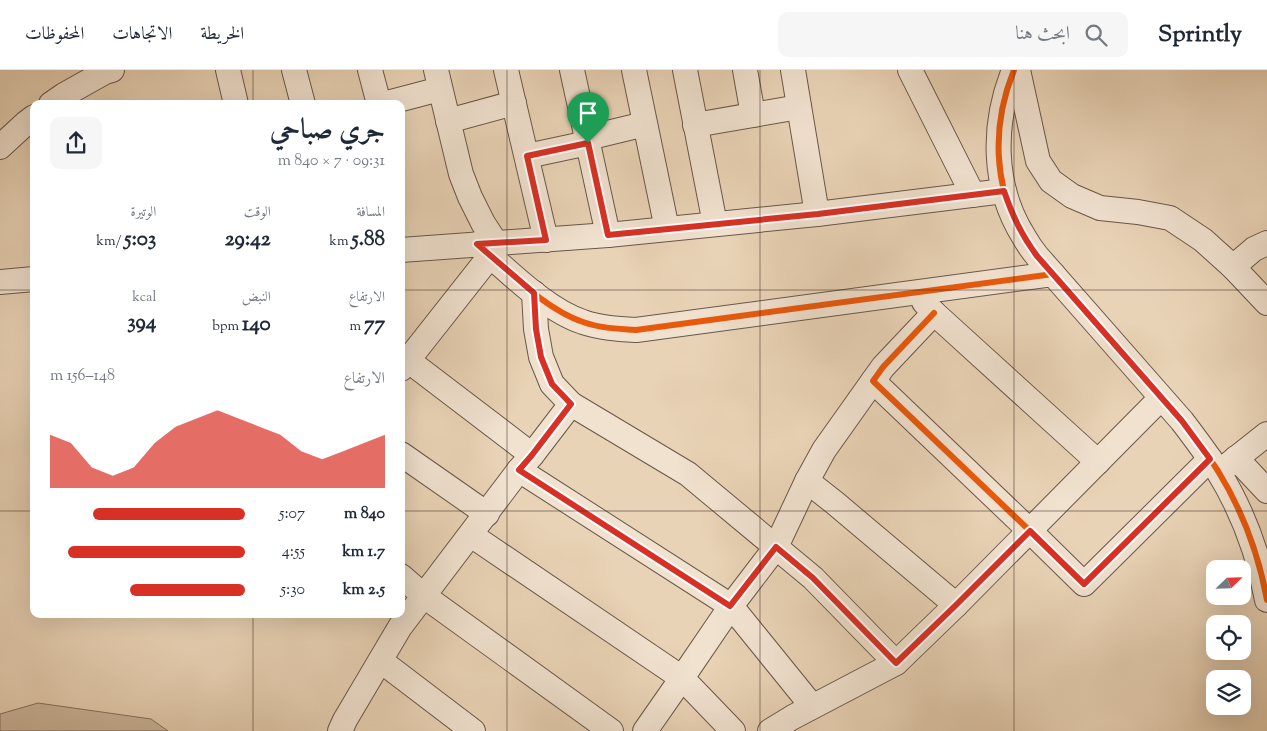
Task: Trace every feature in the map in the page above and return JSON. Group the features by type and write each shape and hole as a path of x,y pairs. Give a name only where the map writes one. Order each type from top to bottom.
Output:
{"street":[{"path":"57,100 105,72 112,70"},
{"path":"228,70 235,100"},
{"path":"294,70 302,100"},
{"path":"370,70 378,100"},
{"path":"572,70 608,235"},
{"path":"634,70 667,229"},
{"path":"685,70 714,224"},
{"path":"745,70 753,115"},
{"path":"793,70 818,214"},
{"path":"910,70 973,195"},
{"path":"1014,70 1000,113 998,139 999,166 1004,191 1012,214 1023,236 1037,256 1161,398 1222,463 1267,491"},
{"path":"1018,70 1038,161 1051,181 1072,196 1100,208 1170,218 1203,240 1233,267 1267,303"},
{"path":"510,71 514,103 546,240"},
{"path":"392,100 438,79 461,174 483,223 488,248 534,293 556,310 581,322 608,329 636,330 1053,274"},
{"path":"448,121 514,103"},
{"path":"695,125 799,107"},
{"path":"0,147 30,120"},
{"path":"527,156 645,124"},
{"path":"405,250 488,248 546,240 818,214 1004,191"},
{"path":"1233,267 1254,250 1267,243"},
{"path":"405,360 488,248"},
{"path":"0,282 30,279"},
{"path":"534,293 536,329 541,357 552,384 571,404 688,474 813,578 896,663"},
{"path":"916,293 934,313 1098,462"},
{"path":"644,731 730,606 776,547 824,450 883,367 934,313"},
{"path":"405,362 526,462 730,606 812,706"},
{"path":"872,381 1084,584 1222,463 1267,434"},
{"path":"770,731 812,706 896,663 1161,398"},
{"path":"340,731 400,627 571,404"},
{"path":"405,457 487,514"},
{"path":"1222,463 1253,547 1267,600"},
{"path":"807,481 956,605"},
{"path":"471,535 682,678 734,731"},
{"path":"405,579 424,596 611,731"},
{"path":"381,660 473,731"}],"shaded area":[{"path":"38,703 151,719 168,731 0,731 0,714"}],"cycle path":[{"path":"1014,70 1007,91 999,133 1001,176 1013,217 1035,254 1182,421 1214,465 1235,501 1249,534 1264,583 1267,600"},
{"path":"477,244 527,288 555,308 583,322 616,329 636,330 1053,274"},
{"path":"934,313 883,367 873,381 1084,584 1210,459"}],"route":[{"path":"588,143 608,235 818,214 1004,191 1012,214 1023,236 1037,256 1182,421 1210,459 1084,584 1030,531 896,663 813,578 776,547 730,606 519,470 571,404 552,384 541,357 536,329 534,293 477,244 546,240 527,156 588,143"}]}
